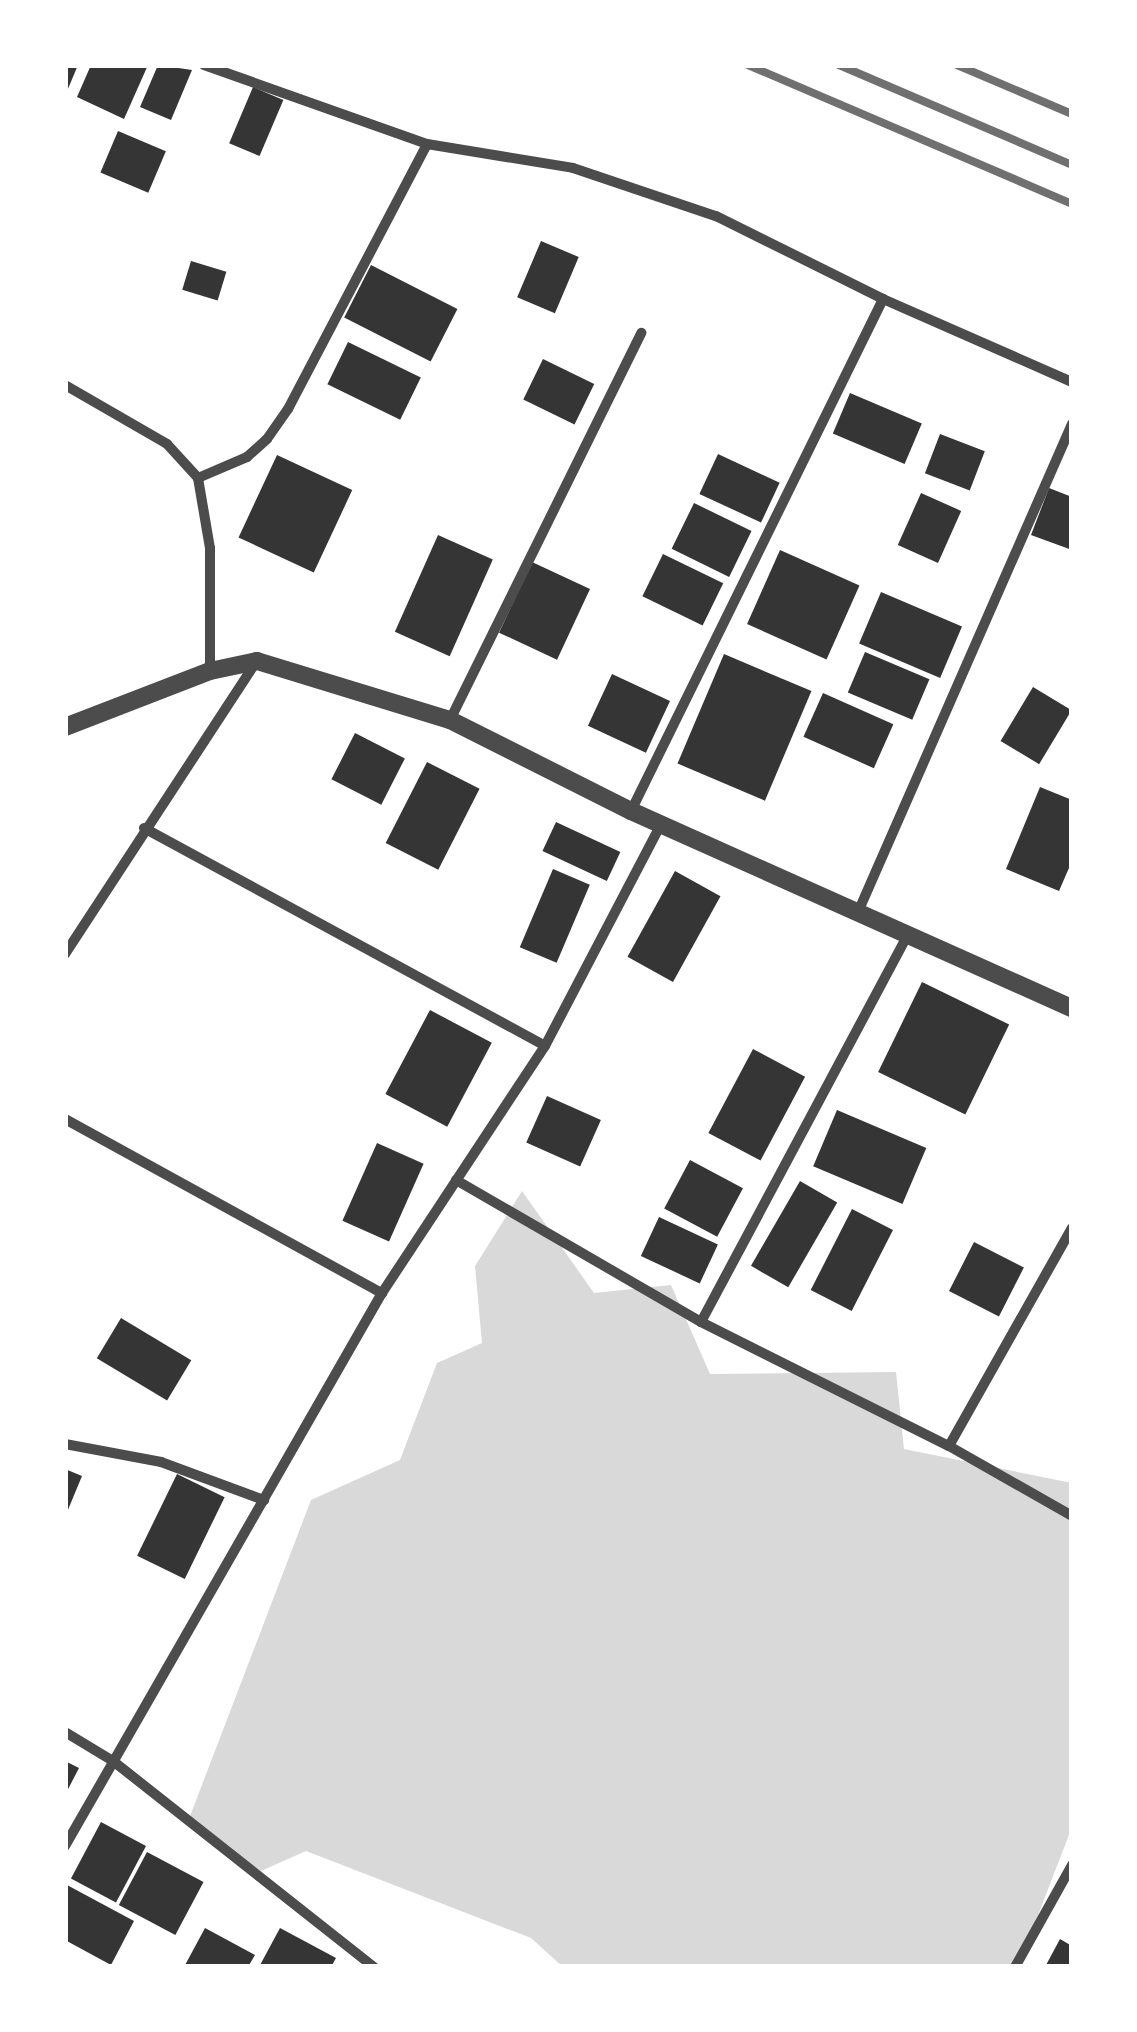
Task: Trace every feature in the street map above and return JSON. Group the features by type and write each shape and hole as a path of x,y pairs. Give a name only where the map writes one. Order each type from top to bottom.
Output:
{"street":[{"path":"204,65 427,144 573,168 716,216 883,299 1072,382"},
{"path":"198,478 247,457 288,408 427,144"},
{"path":"630,811 883,299"},
{"path":"450,720 642,333"},
{"path":"65,385 167,444 198,478 210,548 210,672"},
{"path":"858,912 1072,424"},
{"path":"65,954 257,661"},
{"path":"65,727 210,672 257,661 450,720 630,811 907,937 1072,1006"},
{"path":"65,1846 382,1293 545,1046 662,823"},
{"path":"144,828 545,1046"},
{"path":"702,1322 907,937"},
{"path":"65,1119 382,1293"},
{"path":"456,1180 702,1322 948,1446 1072,1516"},
{"path":"948,1446 1072,1228"},
{"path":"65,1444 160,1462 264,1500"},
{"path":"65,1732 113,1760 369,1966"},
{"path":"1015,1967 1072,1865"}],"shaded area":[{"path":"522,1191 594,1293 671,1285 710,1374 896,1372 904,1449 1072,1483 1072,1827 1018,1967 563,1967 531,1938 306,1851 261,1871 187,1824 311,1500 400,1460 437,1363 482,1343 475,1266"}],"building":[{"path":"65,65 78,65 65,96"},
{"path":"91,65 148,65 124,119 77,97"},
{"path":"158,65 192,70 171,120 140,107"},
{"path":"253,87 283,100 260,156 229,143"},
{"path":"118,131 166,151 148,193 100,172"},
{"path":"541,241 579,257 555,313 517,297"},
{"path":"191,261 226,272 218,301 182,290"},
{"path":"371,265 457,309 431,362 344,318"},
{"path":"348,342 421,378 400,420 327,384"},
{"path":"543,359 594,384 575,424 523,399"},
{"path":"850,393 922,423 905,464 833,434"},
{"path":"940,434 985,451 970,490 925,473"},
{"path":"718,454 780,483 761,523 699,494"},
{"path":"277,455 352,490 314,573 239,537"},
{"path":"1049,488 1072,497 1072,550 1031,535"},
{"path":"921,493 961,511 938,563 898,545"},
{"path":"694,503 752,531 729,577 672,549"},
{"path":"438,535 493,559 450,656 395,632"},
{"path":"780,550 859,585 827,659 747,624"},
{"path":"663,554 723,583 703,626 642,596"},
{"path":"532,562 590,589 557,660 499,633"},
{"path":"881,592 962,626 940,678 859,644"},
{"path":"865,652 929,679 912,720 848,693"},
{"path":"724,654 811,691 765,801 678,764"},
{"path":"612,674 670,701 646,753 588,726"},
{"path":"1033,687 1072,710 1039,764 1001,741"},
{"path":"823,693 893,724 874,768 803,737"},
{"path":"355,733 405,758 381,805 331,779"},
{"path":"427,762 480,789 438,870 386,843"},
{"path":"1040,787 1072,800 1072,861 1059,891 1006,869"},
{"path":"556,822 620,852 607,881 542,851"},
{"path":"553,869 590,885 557,963 520,947"},
{"path":"675,871 720,896 673,982 627,957"},
{"path":"922,982 1009,1025 965,1114 878,1072"},
{"path":"430,1010 492,1043 447,1127 385,1094"},
{"path":"753,1049 805,1077 760,1161 708,1133"},
{"path":"547,1096 601,1120 580,1167 526,1143"},
{"path":"837,1110 926,1148 902,1204 813,1166"},
{"path":"377,1143 424,1164 389,1241 342,1221"},
{"path":"690,1160 743,1188 717,1237 664,1209"},
{"path":"800,1181 837,1202 788,1287 751,1266"},
{"path":"852,1209 893,1230 852,1311 811,1290"},
{"path":"659,1217 718,1244 700,1283 641,1256"},
{"path":"974,1242 1024,1267 999,1316 949,1291"},
{"path":"121,1318 191,1360 167,1401 97,1358"},
{"path":"65,1469 82,1476 65,1517"},
{"path":"177,1474 225,1497 185,1579 137,1556"},
{"path":"65,1761 79,1768 65,1795"},
{"path":"101,1822 146,1846 116,1902 71,1879"},
{"path":"147,1852 204,1882 175,1935 119,1905"},
{"path":"67,1885 134,1921 111,1965 65,1940"},
{"path":"205,1928 255,1955 248,1967 184,1967"},
{"path":"280,1928 336,1958 331,1967 259,1967"},
{"path":"1060,1939 1072,1946 1072,1967 1045,1967"}],"railway":[{"path":"748,65 1072,204"},
{"path":"839,65 1072,165"},
{"path":"957,65 1072,114"}]}
